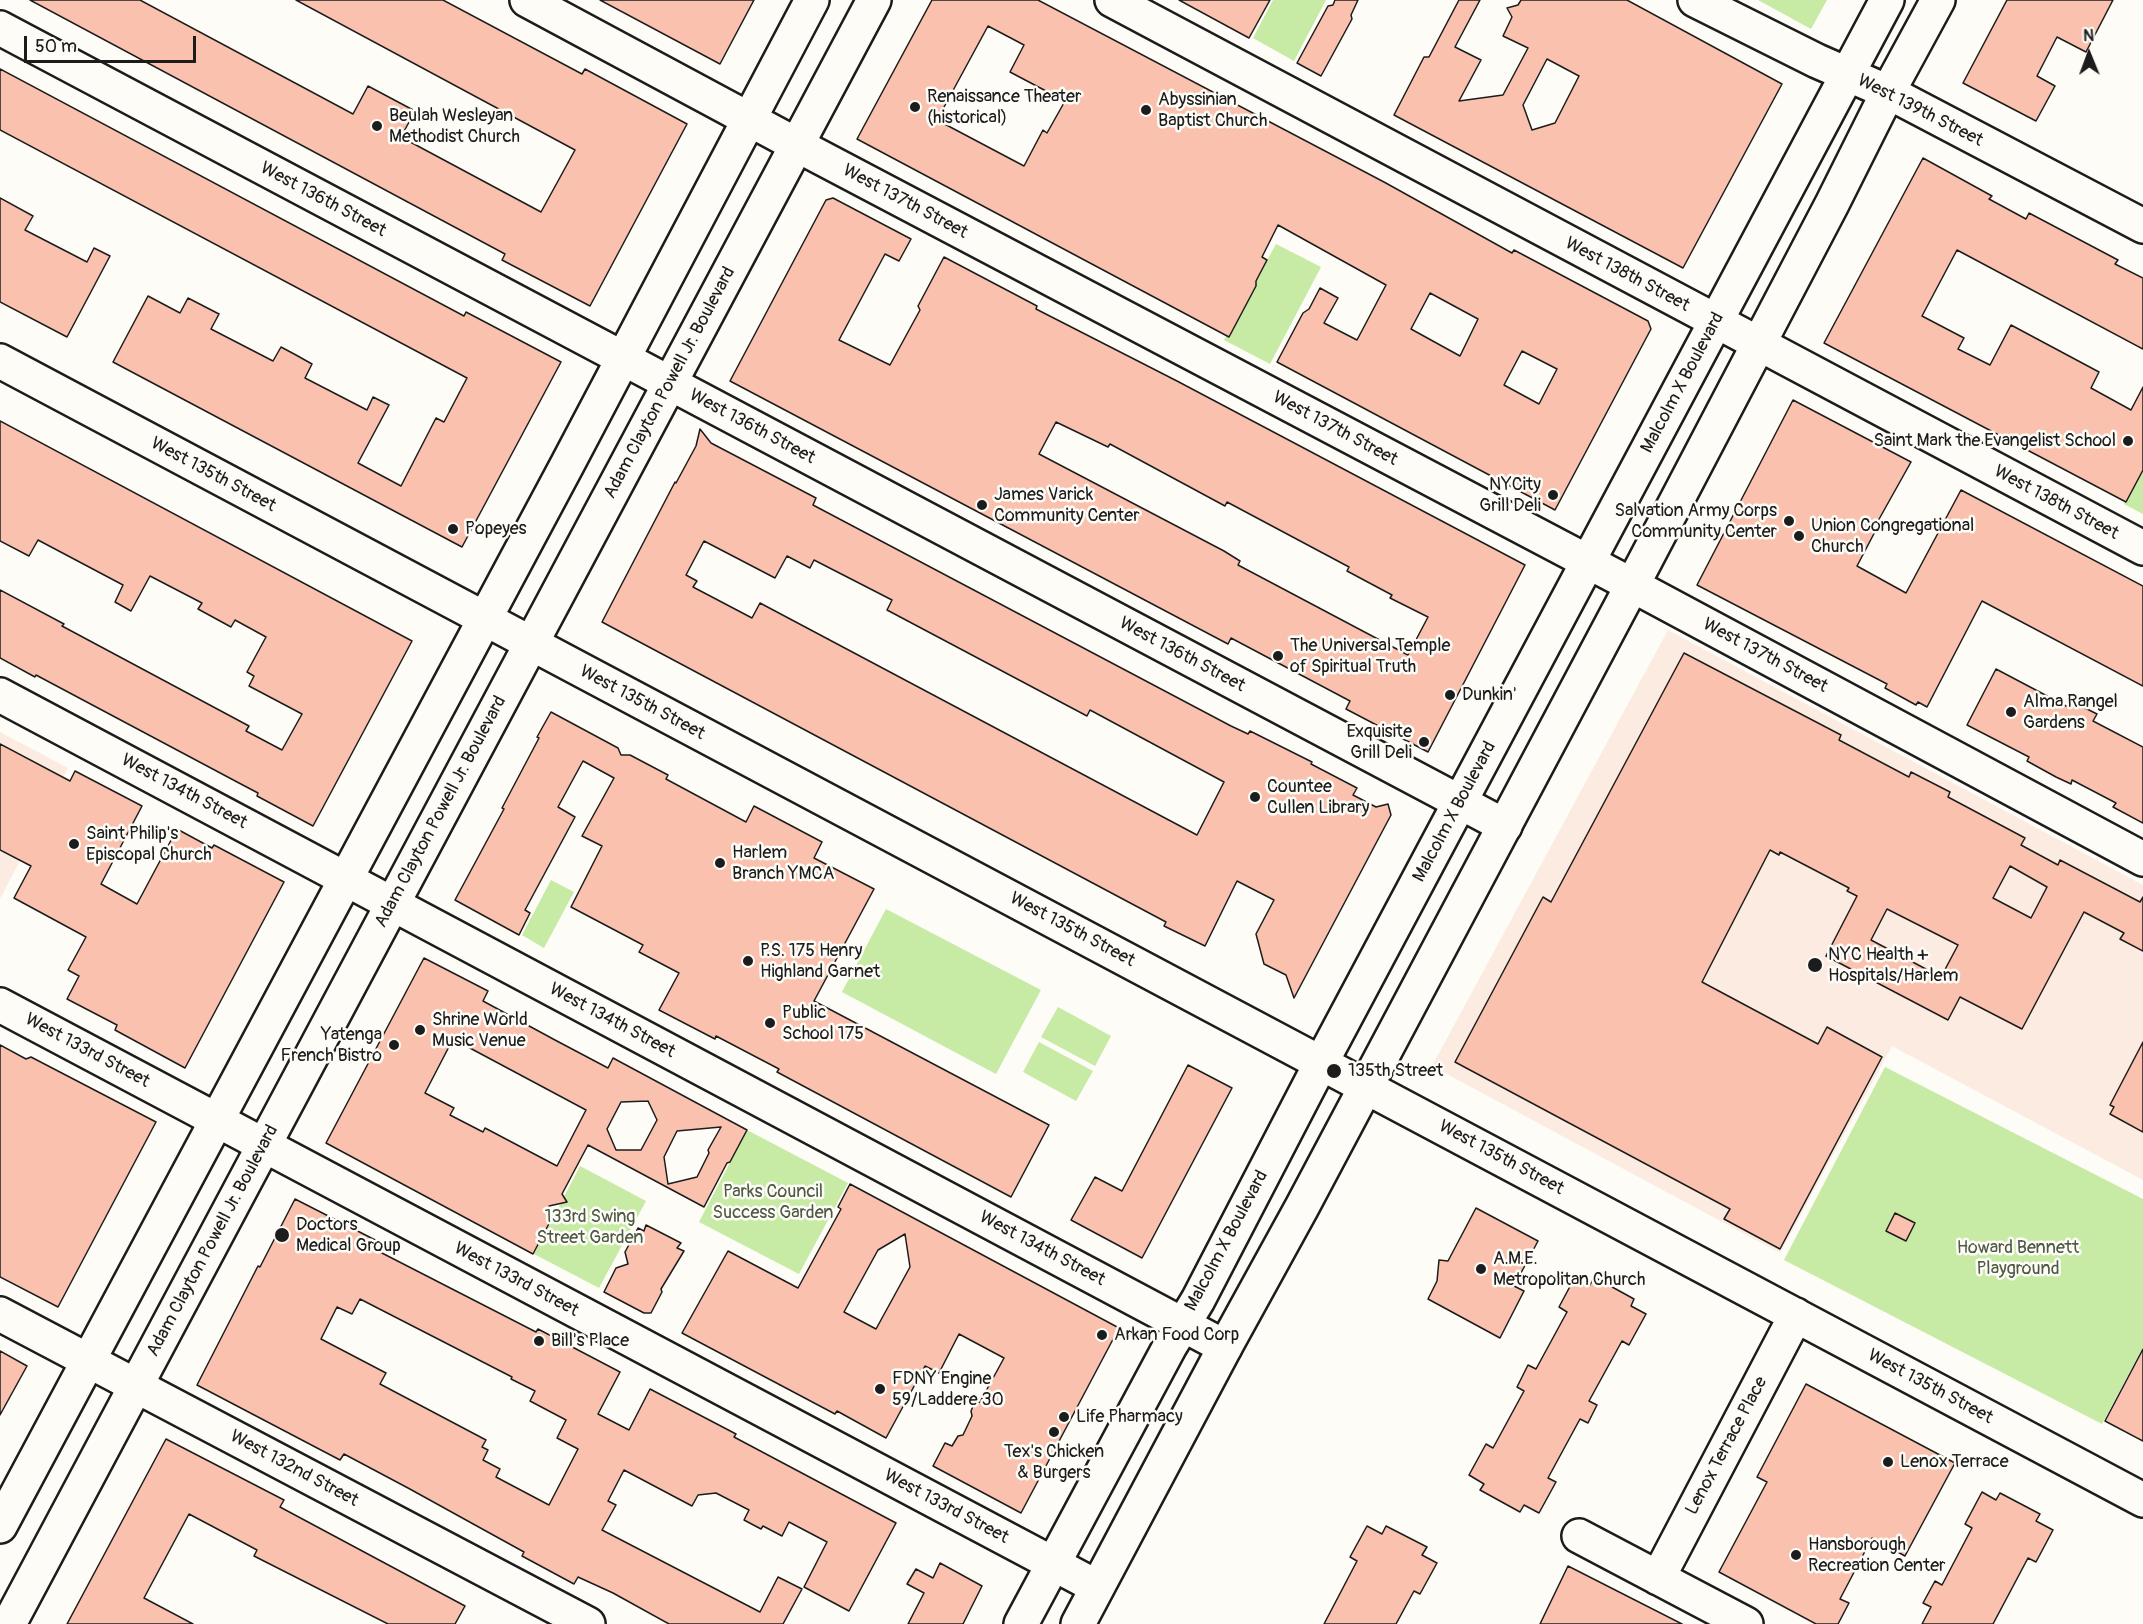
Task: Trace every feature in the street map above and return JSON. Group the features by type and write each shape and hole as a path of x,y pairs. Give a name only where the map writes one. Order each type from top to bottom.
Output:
{"street":[{"name":"West 137th Street","path":"526,0 1632,585 2143,859"},
{"path":"0,1526 347,879 812,0"},
{"name":"Adam Clayton Powell Jr. Boulevard","path":"9,1624 874,0"},
{"name":"West 138th Street","path":"1112,0 2143,548"},
{"name":"West 139th Street","path":"1695,0 1816,61 1888,92 2143,226"},
{"name":"Malcolm X Boulevard","path":"1022,1624 1198,1300 1321,1063 1887,0"},
{"path":"1078,1624 1505,826 1938,0"},
{"name":"West 136th Street","path":"0,28 1505,826"},
{"name":"West 135th Street","path":"0,361 2143,1500"},
{"name":"West 134th Street","path":"0,695 1225,1347"},
{"name":"West 133rd Street","path":"0,1005 1097,1587"},
{"name":"West 132nd Street","path":"0,1314 588,1624"},
{"name":"Lenox Terrace Place","path":"1658,1578 1796,1315"},
{"path":"1579,1536 1746,1624"}],"shaded area":[{"name":"NYC Health + Hospitals/Harlem","path":"1668,630 2143,885 2143,1180 1892,1046 1780,1253 1432,1066"},
{"path":"0,732 68,768 0,899"}],"green space":[{"path":"1273,0 1326,0 1294,61 1253,38"},
{"path":"1758,0 1827,0 1811,29"},
{"path":"1276,244 1321,267 1270,364 1224,340"},
{"path":"2143,468 2143,514 2124,504"},
{"path":"551,880 574,892 544,948 522,935"},
{"path":"886,909 1041,990 996,1074 842,992"},
{"path":"1058,1007 1111,1036 1095,1066 1041,1037"},
{"path":"1039,1042 1093,1071 1076,1101 1023,1072"},
{"name":"Howard Bennett Playground","path":"1885,1067 2143,1199 2143,1347 2102,1424 1784,1260"},
{"name":"Parks Council Success Garden","path":"747,1130 848,1183 799,1274 699,1222"},
{"name":"133rd Swing Street Garden","path":"580,1166 646,1201 599,1288 534,1254"}],"building":[{"path":"30,0 140,0 353,114 368,86 415,111 401,137 541,212 575,150 296,0 443,0 582,74 585,69 687,124 590,306 502,260 505,254"},
{"path":"600,0 754,0 720,64"},
{"path":"932,0 1038,0 1384,182 1512,253 1514,250 1648,321 1651,329 1555,510 1277,362 1303,313 1309,309 1320,288 1338,298 1324,323 1357,340 1386,285 1278,225 1262,257 1267,260 1256,281 1256,286 1229,337 857,139","holes":["988,26 1024,45 1010,72 1065,101 1047,133 1043,130 1024,166 937,120","1430,293 1478,319 1460,356 1411,329","1522,351 1557,369 1539,404 1504,385"]},
{"path":"1179,0 1270,0 1249,38"},
{"path":"1335,0 1358,0 1351,15 1352,19 1321,76 1297,63 1328,6 1333,5"},
{"path":"1459,0 1480,0 1455,47 1481,60 1459,101 1503,95 1528,48 1503,36 1512,17 1507,8 1518,5 1521,0 1627,0 1782,84 1683,268 1394,115 1424,57 1429,57","holes":["1547,59 1579,76 1555,123 1532,130 1523,105"]},
{"path":"2007,0 2113,0 2086,52 2057,37 2037,76 2055,86 2036,121 1963,83"},
{"path":"0,69 464,316 466,312 561,362 462,547 113,362 148,296 180,313 188,298 219,314 211,329 273,361 281,347 312,364 305,378 367,410 373,397 389,405 358,463 401,486 436,418 444,422 467,378 0,130"},
{"path":"1923,158 1992,196 1989,199 2026,219 2029,213 2118,260 2115,264 2143,278 2143,349 1957,250 1922,316 1964,338 1958,349 1990,365 2011,325 2099,372 2091,388 2131,410 2143,387 2143,470 2126,502 1824,343"},
{"path":"0,198 33,216 25,230 87,262 94,248 110,256 67,337 0,302"},
{"path":"833,198 911,239 899,261 885,254 839,340 890,365 920,310 918,306 944,257 1037,306 1036,309 1525,565 1428,752 1346,709 1350,701 1231,638 1228,644 730,381 826,200","holes":["1056,422 1108,447 1110,444 1225,506 1227,502 1349,567 1347,571 1392,595 1390,598 1428,617 1408,655 1238,565 1240,561 1224,551 1039,454"]},
{"path":"1793,400 1911,462 1878,521 1878,526 1857,566 1906,593 1961,490 2143,586 2143,686 1982,601 1927,707 1918,702 1916,705 1885,688 1887,684 1697,585"},
{"path":"0,421 412,641 313,826 257,796 258,793 0,658 0,590 64,624 62,626 249,726 246,731 282,750 302,714 249,686 254,676 247,672 266,637 235,620 231,627 198,609 202,603 150,576 131,611 115,602 123,585 38,540 29,556 0,541"},
{"path":"700,429 711,443 816,498 813,505 1231,726 1248,734 1250,731 1312,762 1311,764 1357,788 1353,795 1376,807 1388,804 1391,815 1294,998 1286,975 1264,964 1256,934 1274,900 1237,881 1205,946 1164,926 1166,922 602,622 696,446","holes":["704,541 775,578 787,556 810,568 814,560 892,600 887,610 1087,716 1090,710 1224,782 1197,835 760,603 752,618 693,587 697,581 686,575"]},
{"name":"NYC Health + Hospitals/Harlem","path":"1684,653 1841,735 1839,740 1909,777 1911,772 1950,792 1948,797 2025,838 2021,845 2058,865 2060,860 2140,902 2143,897 2143,951 2120,939 2124,933 2084,912 2022,1029 1960,997 1948,1020 1826,956 1857,896 1847,891 1849,888 1780,852 1779,855 1770,850 1702,982 1818,1044 1827,1027 1882,1057 1780,1249 1724,1219 1730,1209 1455,1062 1543,897 1551,902","holes":["2010,866 2047,887 2031,918 1993,898","1887,909 1958,945 1941,977 1871,940"]},
{"path":"1996,669 2068,707 2071,701 2097,714 2093,721 2143,747 2143,823 2113,807 2116,803 2072,780 2071,784 2056,777 2027,761 2029,757 1967,725"},
{"path":"551,712 618,748 621,755 630,755 668,775 666,779 746,822 754,806 822,842 814,858 874,889 814,1001 1049,1125 1011,1197 777,1072 779,1069 716,1036 715,1039 659,1010 679,973 639,952 643,945 571,907 602,846 582,836 614,778 583,761 558,807 575,817 525,910 530,913 519,935 455,900 504,809 502,808"},
{"path":"0,744 70,781 75,771 142,806 101,884 137,904 177,829 212,848 214,845 284,882 185,1068 115,1030 117,1025 67,999 79,976 68,970 86,937 14,898 31,866 0,850"},
{"path":"424,958 488,991 483,1001 555,1040 608,1068 613,1058 747,1130 704,1207 588,1145 562,1194 567,1202 549,1206 552,1218 533,1254 326,1143","holes":["453,1039 586,1110 557,1166 485,1128 483,1132 450,1115 454,1108 425,1093","648,1101 657,1120 641,1150 616,1150 607,1129 621,1102","721,1127 697,1177 668,1184 664,1157 677,1131"]},
{"path":"2143,1042 2143,1132 2110,1114 2114,1107 2110,1105"},
{"path":"0,1045 26,1059 31,1057 156,1122 58,1307 0,1277"},
{"path":"1188,1065 1232,1088 1142,1258 1071,1220 1095,1177 1122,1191"},
{"path":"850,1184 1119,1328 1021,1513 933,1466 945,1443 952,1446 958,1436 963,1435 972,1416 971,1411 974,1404 980,1402 1004,1358 959,1334 939,1373 925,1366 886,1438 837,1411 835,1414 682,1333 728,1251 798,1288 841,1209 838,1207","holes":["905,1234 910,1267 876,1329 844,1312 878,1250"]},
{"path":"295,1199 383,1244 380,1252 620,1372 598,1414 629,1430 650,1389 736,1434 734,1437 896,1523 849,1611 804,1587 827,1542 789,1522 782,1536 763,1526 761,1529 744,1520 749,1510 716,1493 698,1495 692,1506 624,1470 608,1501 616,1505 602,1530 760,1612 778,1577 802,1589 783,1624 669,1624 613,1593 578,1577 574,1584 522,1556 524,1552 344,1454 340,1460 197,1385 258,1266 260,1267","holes":["360,1299 512,1377 511,1379 535,1391 530,1401 566,1420 557,1438 578,1449 549,1505 496,1477 500,1469 483,1460 488,1450 482,1447 486,1440 380,1384 386,1373 321,1339 337,1307 352,1314"]},
{"name":"A.M.E. Metropolitan Church","path":"1476,1208 1538,1241 1514,1286 1524,1291 1500,1338 1428,1299 1437,1281 1439,1260 1448,1261"},
{"path":"1895,1213 1915,1223 1906,1241 1886,1231"},
{"path":"646,1225 681,1243 677,1248 684,1251 661,1289 662,1292 651,1313 644,1313 604,1292 616,1268 628,1264 625,1252 638,1228 644,1231"},
{"path":"1575,1277 1590,1285 1594,1277 1634,1299 1631,1306 1646,1314 1629,1345 1622,1341 1589,1401 1597,1405 1588,1423 1580,1419 1548,1478 1556,1482 1539,1513 1524,1505 1520,1512 1480,1490 1484,1484 1469,1475 1486,1444 1493,1448 1524,1391 1517,1387 1528,1365 1536,1369 1567,1312 1559,1307"},
{"path":"2143,1349 2143,1441 2105,1421"},
{"path":"0,1351 27,1366 0,1415"},
{"path":"1806,1384 1955,1463 1905,1556 1872,1538 1840,1599 1849,1603 1838,1624 1816,1624 1719,1572 1767,1482 1757,1477"},
{"path":"166,1439 284,1500 280,1507 465,1606 455,1624 388,1624 254,1556 257,1550 189,1514 144,1598 193,1624 67,1624"},
{"path":"1982,1492 1996,1500 2000,1493 2040,1514 2036,1521 2053,1530 2036,1562 2028,1558 1993,1624 1922,1624 1931,1607 1923,1603 1935,1581 1942,1585 1972,1528 1965,1524"},
{"path":"1367,1526 1382,1534 1386,1526 1427,1547 1422,1555 1437,1563 1420,1594 1414,1591 1396,1624 1324,1624 1357,1561 1350,1557"},
{"path":"940,1563 982,1586 963,1624 908,1624 924,1593 907,1584 916,1569 933,1578"},
{"path":"1568,1566 1682,1624 1540,1624"}],"place":[{"name":"Renaissance Theater (historical)","path":"915,107"},
{"name":"Abyssinian Baptist Church","path":"1146,110"},
{"name":"Beulah Wesleyan Methodist Church","path":"377,126"},
{"name":"Saint Mark the Evangelist School","path":"2128,441"},
{"name":"NYCity Grill Deli","path":"1553,495"},
{"name":"James Varick Community Center","path":"982,505"},
{"name":"Salvation Army Corps Community Center","path":"1789,521"},
{"name":"Popeyes","path":"453,529"},
{"name":"Union Congregational Church","path":"1799,536"},
{"name":"The Universal Temple of Spiritual Truth","path":"1278,656"},
{"name":"Dunkin'","path":"1450,695"},
{"name":"Alma Rangel Gardens","path":"2011,712"},
{"name":"Exquisite Grill Deli","path":"1424,742"},
{"name":"Countee Cullen Library","path":"1255,797"},
{"name":"Saint Philip's Episcopal Church","path":"74,844"},
{"name":"Harlem Branch YMCA","path":"720,863"},
{"name":"P.S. 175 Henry Highland Garnet","path":"748,961"},
{"name":"NYC Health + Hospitals/Harlem","path":"1815,965"},
{"name":"Public School 175","path":"770,1023"},
{"name":"Shrine World Music Venue","path":"420,1030"},
{"name":"Yatenga French Bistro","path":"394,1045"},
{"name":"135th Street","path":"1334,1071"},
{"name":"Doctors Medical Group","path":"282,1235"},
{"name":"A.M.E. Metropolitan Church","path":"1481,1269"},
{"name":"Arkan Food Corp","path":"1102,1335"},
{"name":"Bill's Place","path":"539,1341"},
{"name":"FDNY Engine 59/Laddere 30","path":"880,1389"},
{"name":"Life Pharmacy","path":"1064,1417"},
{"name":"Tex's Chicken & Burgers","path":"1054,1432"},
{"name":"Lenox Terrace","path":"1888,1462"},
{"name":"Hansborough Recreation Center","path":"1796,1555"}]}
